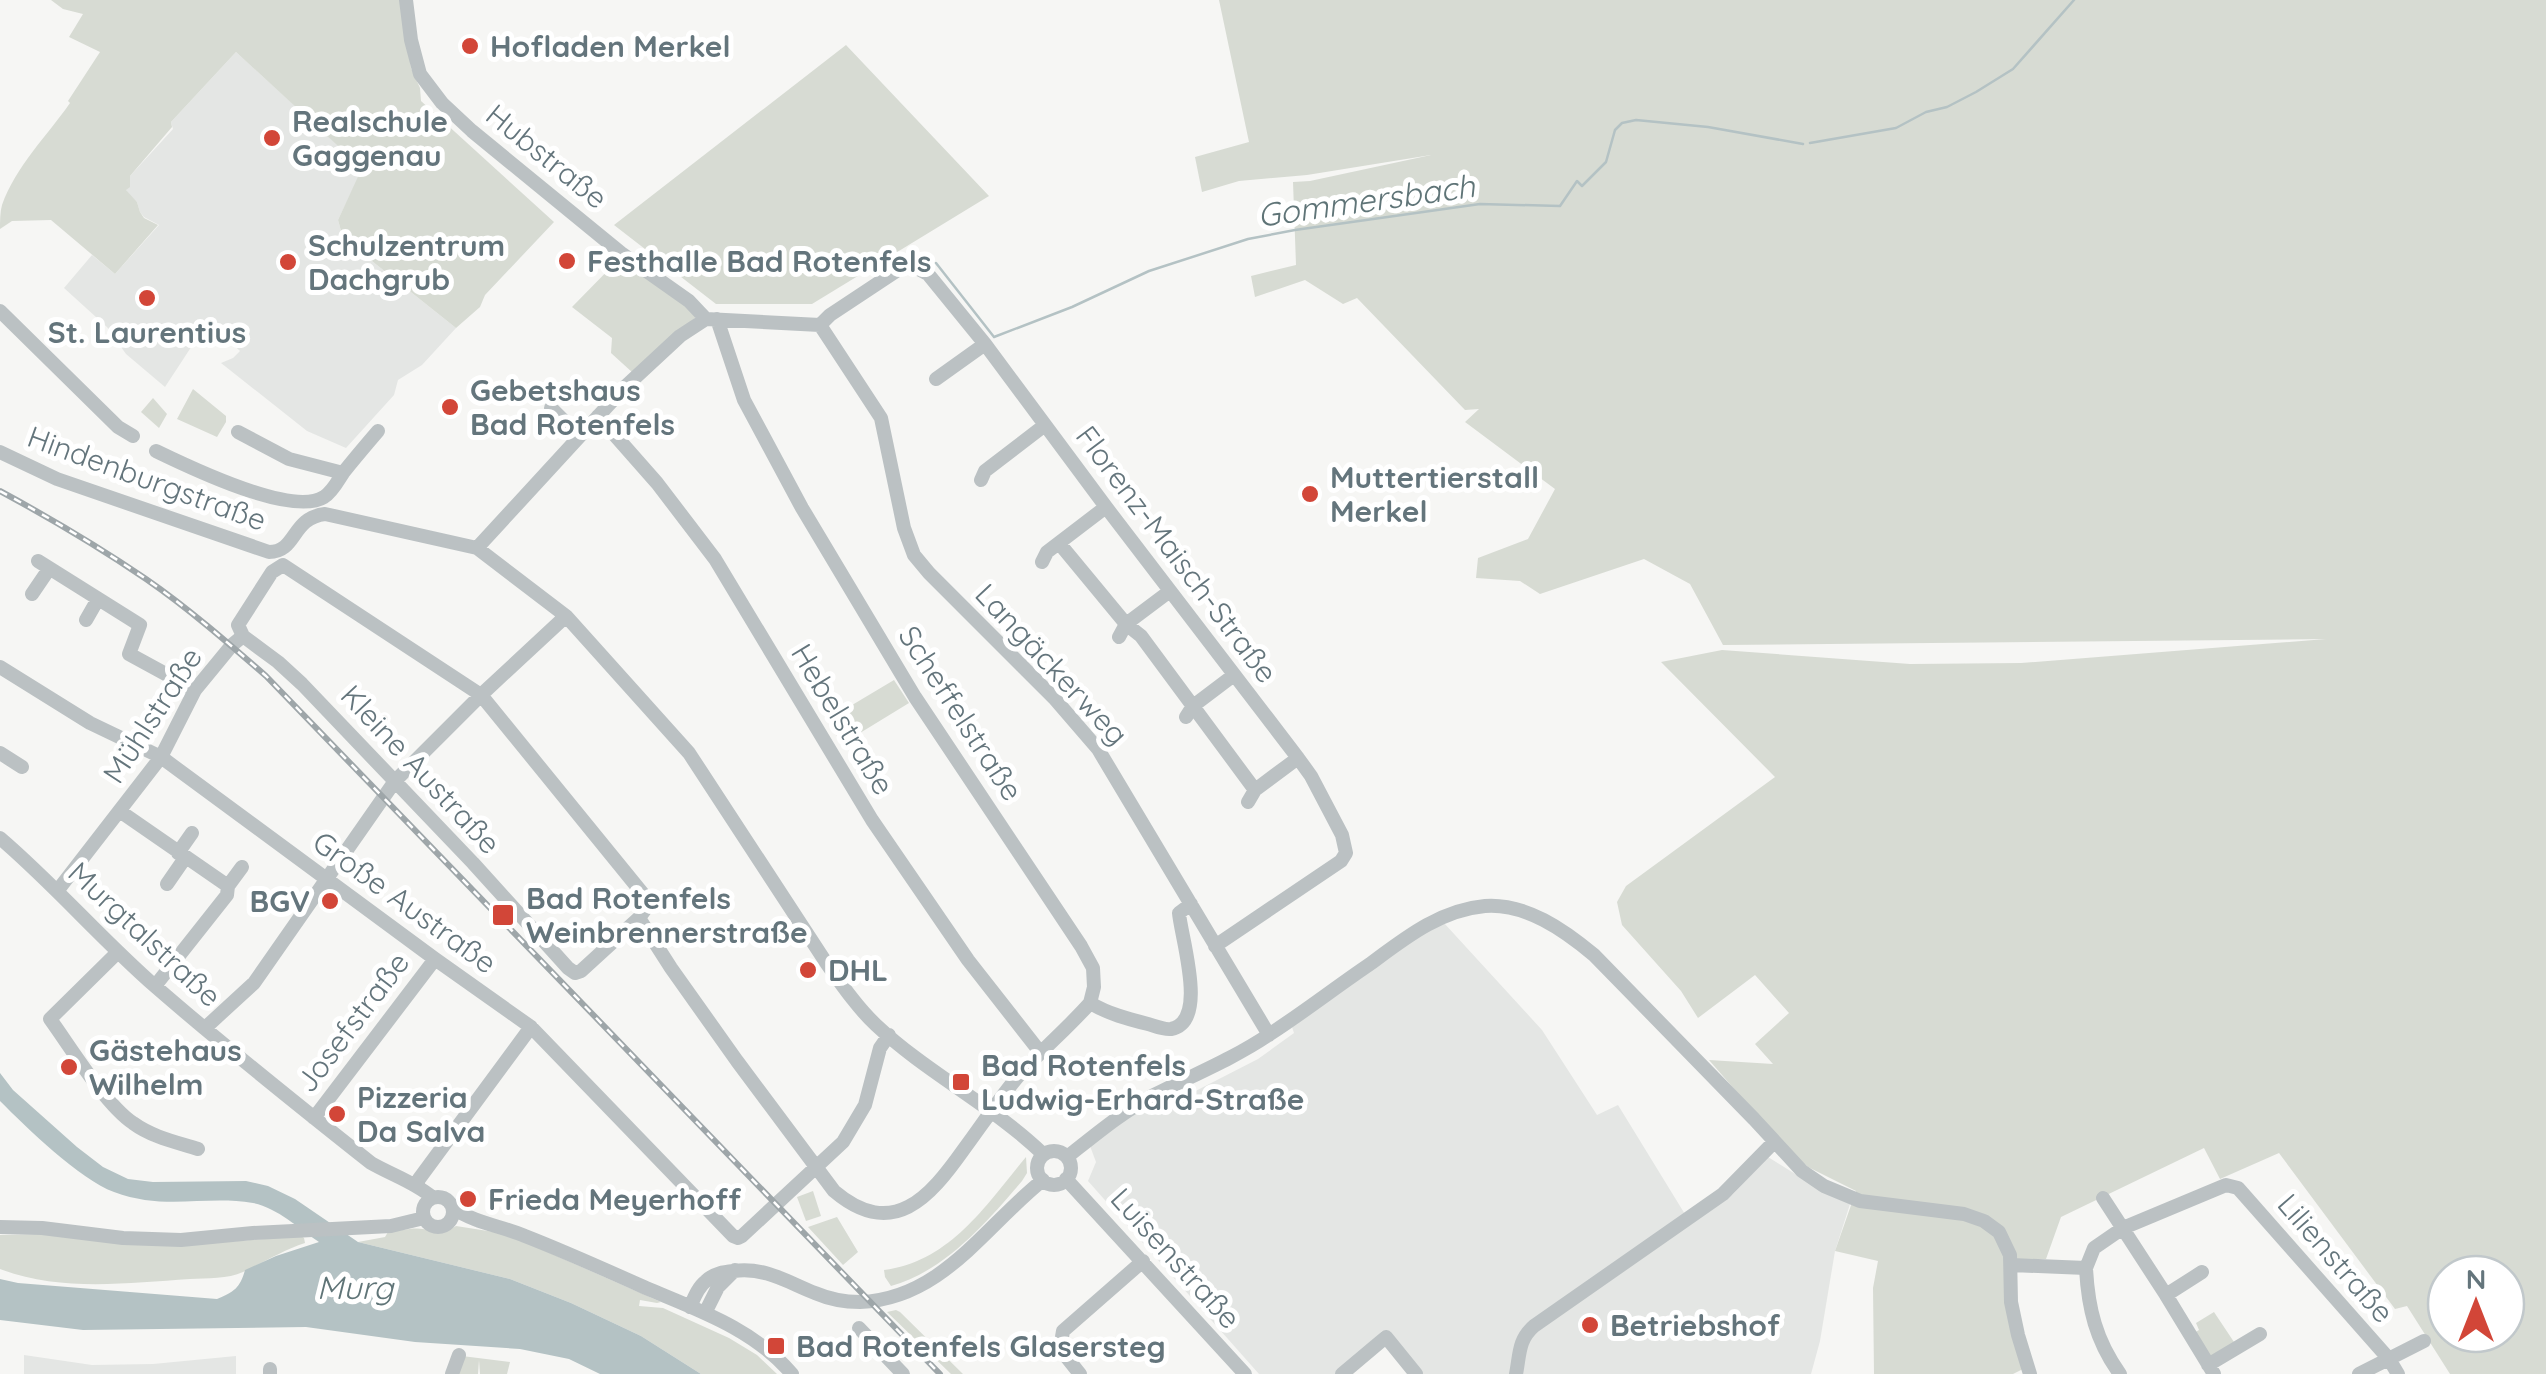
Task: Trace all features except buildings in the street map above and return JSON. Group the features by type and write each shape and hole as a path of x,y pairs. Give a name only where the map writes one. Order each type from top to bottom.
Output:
{"street":[{"name":"Hubstraße","path":"406,0 410,40 420,74 442,102 621,253 711,319"},
{"name":"Florenz-Maisch-Straße","path":"820,325 830,314 901,268 911,265 928,274 1311,776 1342,835 1346,854 1215,946"},
{"path":"0,311 118,427 132,436"},
{"path":"477,548 625,386 680,336 711,319 820,325"},
{"name":"Scheffelstraße","path":"711,319 744,400 811,524 915,697 1081,946 1092,968 1094,987 1090,1003"},
{"name":"Langäckerweg","path":"820,325 881,418 904,528 914,555 928,574 1054,698 1098,749 1269,1035"},
{"path":"936,379 985,344"},
{"path":"551,408 579,436"},
{"name":"Hebelstraße","path":"598,416 715,558 872,820 968,960 1040,1052"},
{"path":"981,480 985,471 1045,425"},
{"name":"Mühlstraße","path":"58,890 161,758 195,690 243,636 238,625 276,560 378,431"},
{"path":"238,432 289,459 343,474"},
{"name":"Hindenburgstraße","path":"0,452 57,479 276,560 482,695 644,894 647,907 640,918 671,968 834,1191 860,1207 884,1212 904,1209 922,1200 992,1110"},
{"path":"156,452 232,484 277,499 306,503 324,514 477,548 566,616 689,753 843,987 889,1035 992,1110 1043,1154"},
{"path":"1042,562 1047,552 1106,507"},
{"path":"1059,542 1123,630 1141,636 1251,796 1298,758"},
{"path":"32,594 43,565 140,626 129,654 195,690"},
{"path":"1123,630 1170,591"},
{"path":"86,620 98,599"},
{"path":"206,1028 254,982 395,782 566,616"},
{"name":"Kleine Austraße","path":"243,636 302,684 575,973 640,918"},
{"name":"Große Austraße","path":"0,667 90,724 161,758 532,1027 733,1236 742,1236 816,1167"},
{"path":"1190,712 1234,675"},
{"path":"0,753 22,767"},
{"path":"120,812 228,886"},
{"path":"166,884 192,833"},
{"name":"Murgtalstraße","path":"0,838 155,986 427,1207"},
{"path":"155,986 227,895 228,886 242,867"},
{"path":"992,1110 1040,1052 1090,1003 1114,1015 1158,1027 1170,1029 1181,1024 1192,996 1179,913 1191,904"},
{"path":"1067,1158 1131,1109 1269,1035 1438,918 1483,906 1507,907 1550,922 1594,954 1802,1171 1824,1186 1860,1201 1964,1214 1984,1220 1999,1232 2010,1255 2011,1302 2030,1374"},
{"path":"118,952 50,1019 112,1103 131,1122 152,1135 198,1149"},
{"name":"Josefstraße","path":"314,1118 434,959"},
{"path":"417,1185 532,1027"},
{"path":"816,1167 844,1142 865,1105 880,1048 889,1035"},
{"path":"1516,1374 1520,1345 1534,1326 1723,1194 1774,1142"},
{"path":"1056,1151 1067,1158 1070,1168 1066,1179 1055,1184 1043,1180 1037,1167 1043,1154 1056,1151"},
{"name":"Murgtalstraße","path":"396,1178 417,1185 431,1226 438,1228 452,1214"},
{"name":"Luisenstraße","path":"1066,1179 1245,1374"},
{"path":"690,1307 707,1279 735,1270 772,1273 815,1294 839,1300 876,1301 901,1294 951,1266 1043,1180"},
{"name":"Lilienstraße","path":"2122,1228 2226,1185 2238,1188 2398,1374"},
{"name":"Murgtalstraße","path":"427,1207 445,1198 452,1214"},
{"path":"2102,1198 2211,1369 2260,1334"},
{"path":"0,1227 152,1240 392,1226 427,1207"},
{"name":"Murgtalstraße","path":"452,1214 551,1246 728,1324 761,1344 792,1374"},
{"path":"2120,1374 2096,1332 2086,1268 2094,1248 2122,1228"},
{"path":"1080,1374 1060,1349 1062,1332 1143,1261"},
{"path":"2012,1265 2086,1268"},
{"path":"705,1314 718,1287 735,1270"},
{"path":"2166,1294 2202,1272"},
{"path":"858,1328 903,1374"},
{"path":"1342,1374 1386,1337 1416,1374"},
{"path":"2358,1374 2424,1341"},
{"path":"452,1374 459,1355"}],"shaded area":[{"path":"51,0 403,0 411,68 421,101 554,222 485,295 480,307 456,328 343,238 338,220 362,168 236,52 171,122 172,127 130,176 130,187 126,190 144,218 158,225 115,274 51,220 12,221 0,229 2,205 15,177 70,103 100,52 69,37 83,14 63,9"},
{"path":"1219,0 2546,0 2546,1374 2450,1374 2437,1354 2526,1354 2526,1254 2426,1254 2426,1336 2407,1306 2395,1309 2279,1153 2220,1179 2204,1148 2061,1217 2046,1259 2015,1259 2015,1301 2029,1366 2013,1374 1874,1374 1873,1288 1878,1261 1835,1251 1856,1191 1808,1167 1781,1143 1709,1060 1773,1064 1755,1044 1789,1013 1755,975 1698,1018 1681,991 1622,925 1617,902 1626,886 1775,777 1661,662 1722,650 1910,664 2021,663 2326,639 1723,645 1690,584 1644,559 1540,594 1520,581 1476,578 1478,558 1528,539 1555,489 1465,422 1479,409 1465,410 1357,298 1343,304 1305,280 1255,297 1251,276 1296,265 1293,182 1431,155 1307,175 1239,181 1202,192 1195,157 1249,142"},
{"path":"846,45 989,196 812,304 716,304 614,225"},
{"name":"Schulzentrum Dachgrub","path":"236,52 363,168 338,220 343,238 456,328 422,365 398,380 394,395 346,448 307,431 221,363 240,351 223,335 211,335 203,329 165,387 126,354 107,327 64,288 92,255 115,274 159,225 144,217 128,194 130,176 173,129 171,122"},
{"path":"620,258 695,311 695,318 633,373 611,353 612,338 572,307"},
{"path":"193,389 226,416 217,437 177,419"},
{"path":"153,398 167,414 159,428 141,412"},
{"path":"894,680 909,703 842,744 827,720"},
{"path":"1444,923 1542,1030 1597,1115 1618,1105 1691,1224 1733,1194 1768,1157 1850,1204 1835,1251 1811,1374 1421,1374 1382,1331 1335,1374 1259,1374 1088,1181 1096,1162 1090,1146 1134,1113 1155,1102 1178,1100 1258,1059 1294,1033 1292,1027 1414,939"},
{"path":"1026,1157 1027,1173 1022,1181 964,1243 929,1269 891,1286 884,1270 929,1256 948,1243"},
{"path":"813,1191 821,1216 806,1221 797,1197"},
{"path":"837,1217 858,1252 843,1265 808,1227"},
{"path":"456,1226 507,1234 661,1302 640,1300 639,1306 663,1308 729,1338 757,1355 777,1374 701,1374 641,1336 510,1279 358,1242 385,1237 388,1232 415,1228 443,1231"},
{"path":"44,1234 189,1245 301,1236 305,1243 243,1272 217,1278 70,1283 0,1269 0,1235"},
{"path":"896,1310 963,1374 951,1374 887,1312"},
{"path":"2214,1312 2234,1342 2209,1355 2194,1333 2199,1330 2196,1323"},
{"path":"24,1355 92,1365 236,1356 236,1374 24,1374"},
{"path":"462,1356 510,1362 507,1374 480,1374 479,1360 478,1374 456,1374"}],"water":[{"name":"Murg","path":"0,1073 13,1090 77,1147 103,1167 128,1179 246,1181 268,1186 295,1199 358,1242 510,1279 641,1336 701,1374 600,1374 569,1359 520,1349 415,1342 306,1327 83,1330 0,1320 0,1279 217,1299 235,1289 245,1270 319,1242 262,1205 235,1201 150,1201 100,1185 54,1152 0,1101"}],"waterway":[{"name":"Gommersbach","path":"1810,143 1896,128 1976,92 2013,69 2074,0"},
{"name":"Gommersbach","path":"936,263 994,337 1149,271 1248,239 1480,204 1560,206 1577,181 1582,186 1606,162 1615,130 1622,123 1636,120 1708,127 1803,144"}],"railway":[{"path":"0,491 146,579 266,676 940,1374"}],"place":[{"name":"Hofladen Merkel","path":"470,46"},
{"name":"Realschule Gaggenau","path":"272,138"},
{"name":"Festhalle Bad Rotenfels","path":"567,261"},
{"name":"Schulzentrum Dachgrub","path":"288,262"},
{"name":"St. Laurentius","path":"147,298"},
{"name":"Gebetshaus Bad Rotenfels","path":"450,407"},
{"name":"Muttertierstall Merkel","path":"1310,494"},
{"name":"BGV","path":"330,901"},
{"name":"Bad Rotenfels Weinbrennerstraße","path":"503,915"},
{"name":"DHL","path":"808,970"},
{"name":"Gästehaus Wilhelm","path":"69,1067"},
{"name":"Bad Rotenfels Ludwig-Erhard-Straße","path":"961,1082"},
{"name":"Pizzeria Da Salva","path":"337,1114"},
{"name":"Frieda Meyerhoff","path":"468,1199"},
{"name":"Betriebshof","path":"1590,1325"},
{"name":"Bad Rotenfels Glasersteg","path":"776,1346"}]}
